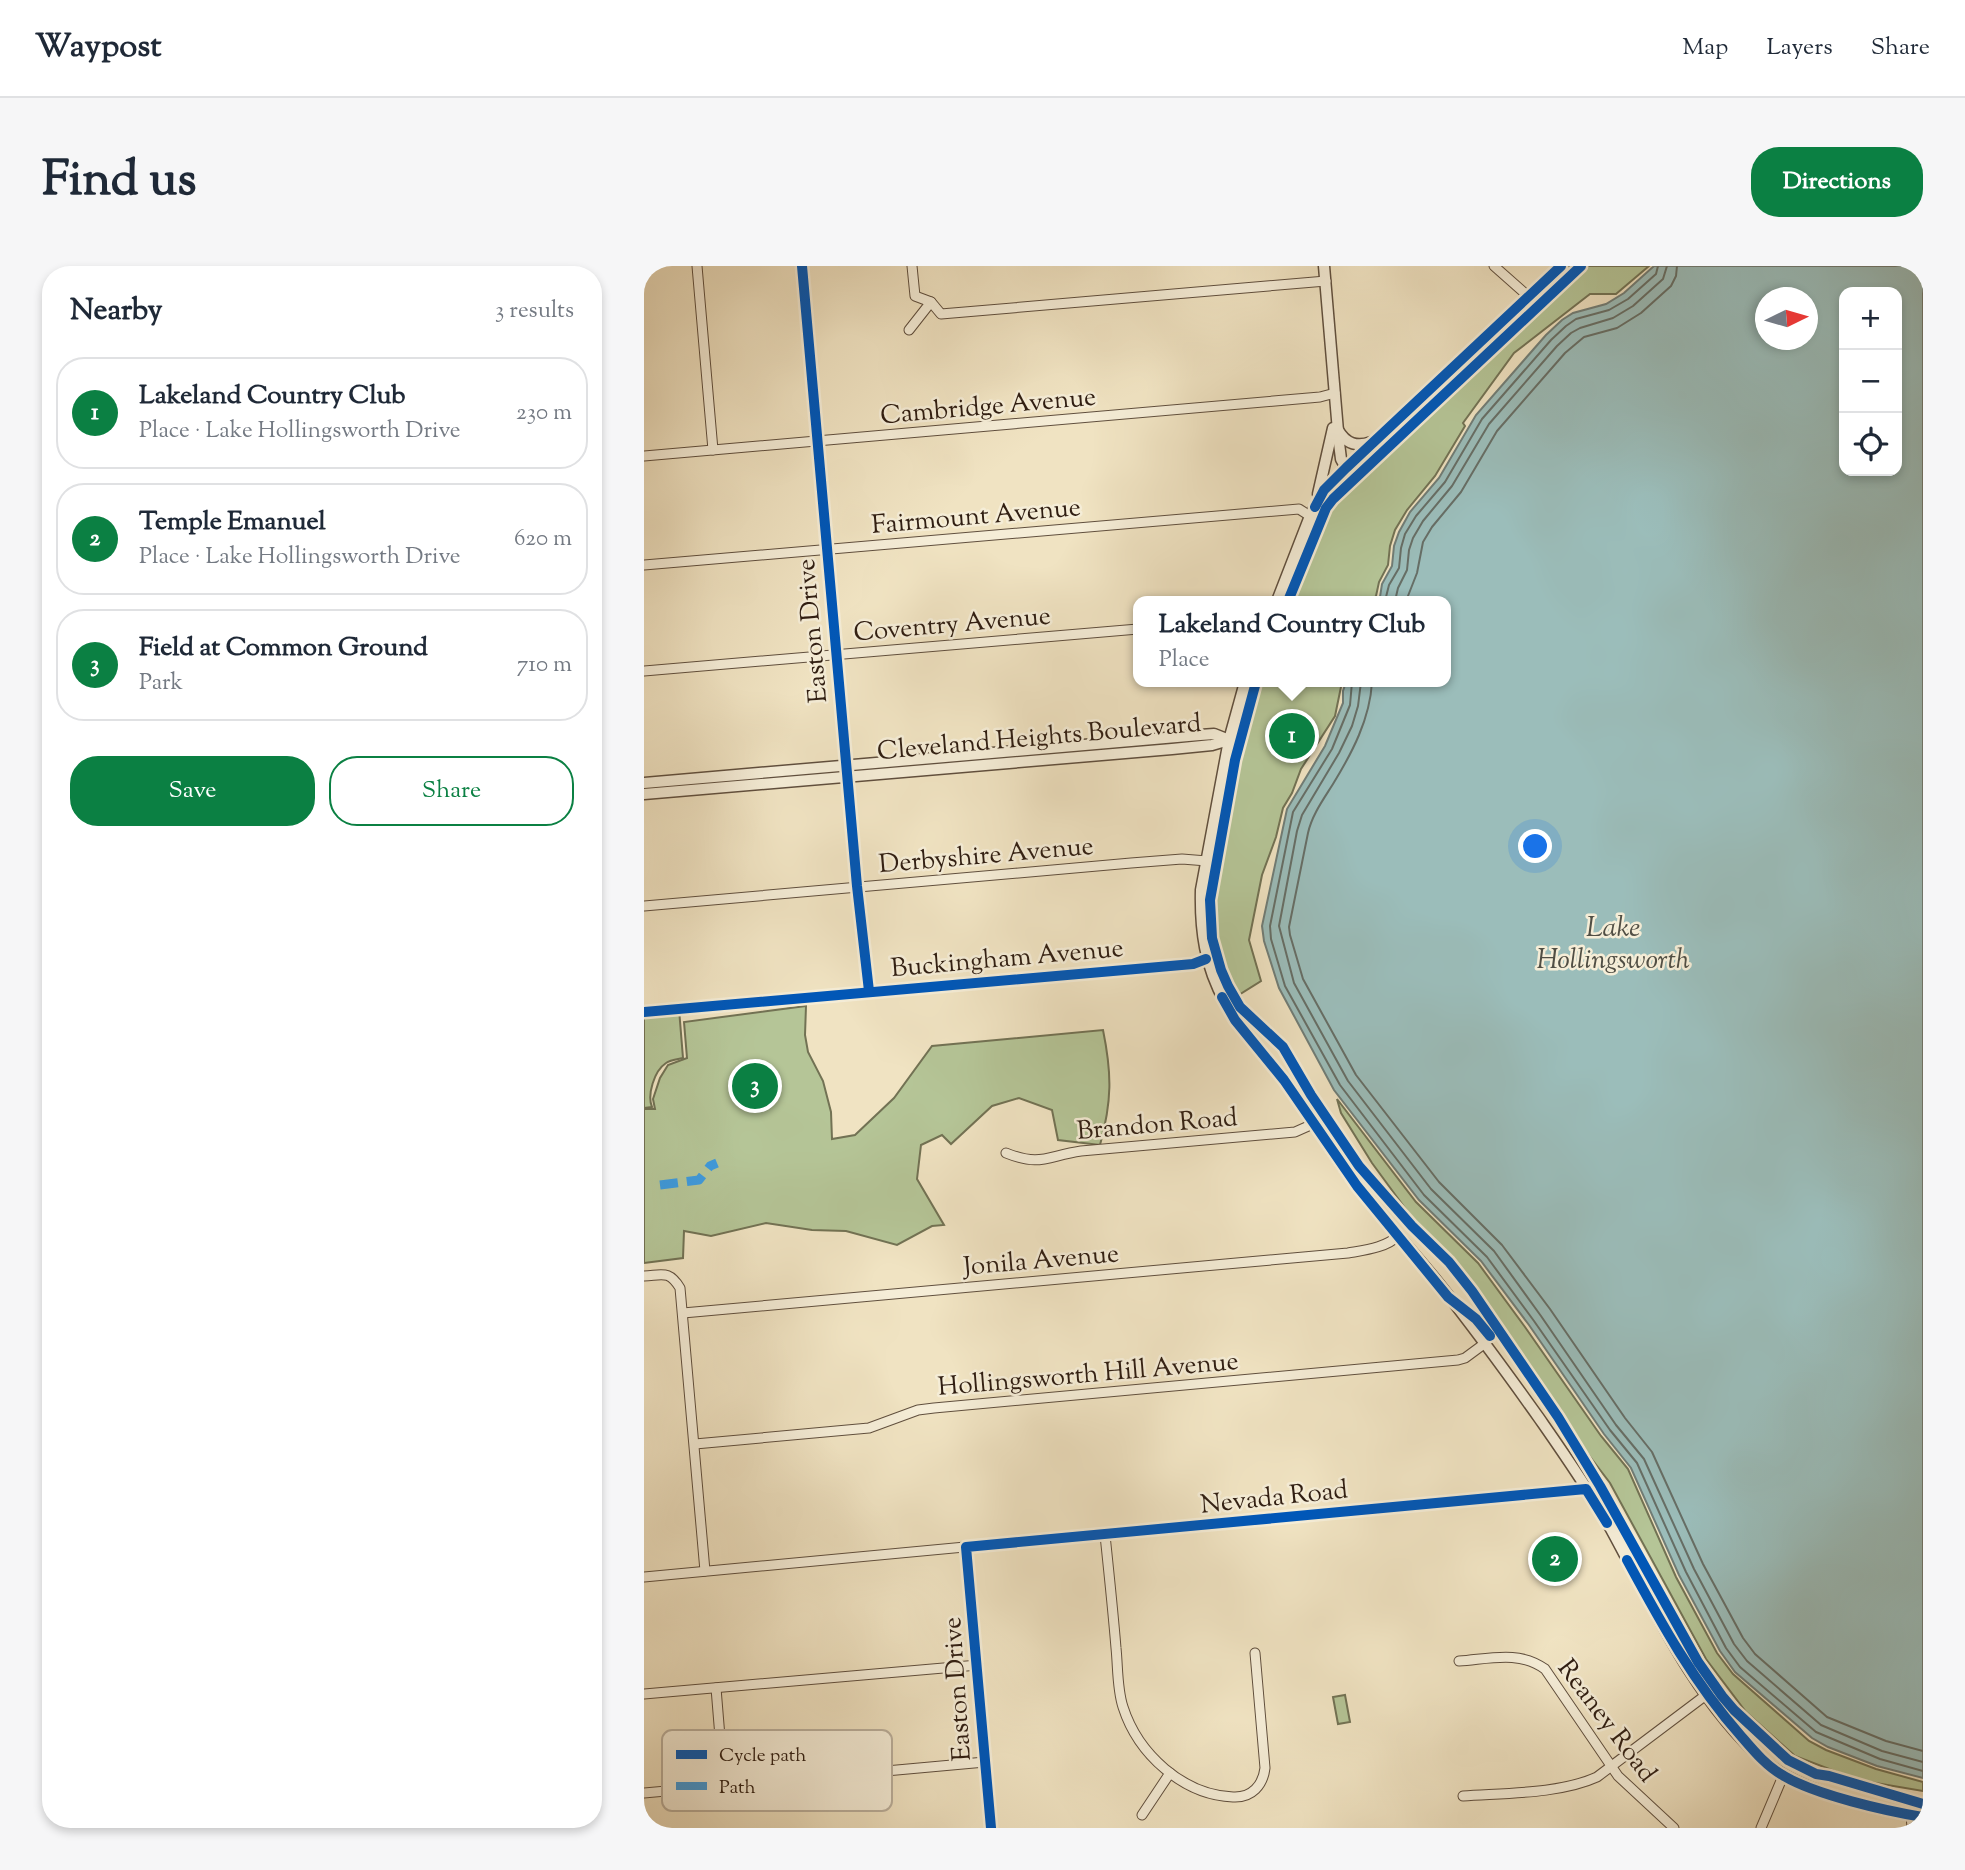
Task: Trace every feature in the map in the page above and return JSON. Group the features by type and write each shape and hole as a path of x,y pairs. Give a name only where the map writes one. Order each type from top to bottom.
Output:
{"street":[{"path":"698,266 713,450"},
{"name":"Easton Drive","path":"803,266 857,886 869,991"},
{"path":"912,266 915,296 931,302 941,314 1326,281"},
{"path":"1324,266 1341,459 1346,468"},
{"path":"1494,266 1529,297"},
{"path":"1311,514 1324,491 1346,468 1561,266"},
{"path":"909,330 931,302"},
{"name":"Cambridge Avenue","path":"644,456 1320,397 1335,393"},
{"path":"1278,596 1311,514 1326,466 1337,415"},
{"path":"1338,429 1343,438 1356,445 1374,441"},
{"name":"Fairmount Avenue","path":"644,565 1298,509 1311,514"},
{"name":"Coventry Avenue","path":"644,671 1133,629"},
{"path":"1244,687 1229,740 1200,912 1206,959 1236,1020 1284,1080 1357,1186 1484,1344 1539,1418 1604,1516 1667,1633 1706,1695 1749,1746 1783,1776 1822,1791 1917,1816 1912,1828"},
{"name":"Cleveland Heights Boulevard","path":"644,783 847,771 1039,755 1213,734 1229,740"},
{"name":"Cleveland Heights Boulevard","path":"644,794 847,771"},
{"name":"Derbyshire Avenue","path":"644,906 1157,861 1207,861"},
{"name":"Buckingham Avenue","path":"644,1012 1193,964 1206,959"},
{"name":"Brandon Road","path":"1006,1153 1028,1161 1042,1161 1081,1151 1295,1132 1313,1124"},
{"name":"Jonila Avenue","path":"683,1313 1348,1253 1368,1250 1399,1236"},
{"path":"644,1276 671,1276 680,1288 705,1571"},
{"name":"Hollingsworth Hill Avenue","path":"695,1444 869,1428 918,1410 934,1408 1458,1360 1484,1344"},
{"name":"Nevada Road","path":"644,1577 1586,1489"},
{"path":"1105,1535 1122,1706 1139,1741 1154,1760 1183,1782 1230,1797 1241,1797 1259,1786 1265,1768 1255,1653"},
{"name":"Easton Drive","path":"966,1547 991,1828"},
{"name":"Reaney Road","path":"1459,1661 1513,1656 1534,1661 1552,1677 1618,1776 1674,1828"},
{"path":"644,1694 978,1665"},
{"path":"716,1688 719,1730"},
{"path":"1463,1796 1573,1787 1597,1777 1706,1695"},
{"path":"892,1771 985,1762"},
{"path":"1142,1815 1170,1773"},
{"path":"1761,1828 1783,1776"},
{"path":"644,1793 662,1791"}],"green space":[{"path":"1567,266 1649,266 1616,294 1590,294 1514,353 1463,423 1465,426 1435,476 1407,510 1395,530 1388,565 1379,582 1376,596 1283,596 1314,518 1328,493"},
{"path":"1249,687 1341,687 1335,716 1301,769 1283,808 1262,875 1249,940 1261,981 1229,1001 1218,979 1207,944 1206,890 1233,743"},
{"path":"806,1006 805,1035 808,1052 823,1081 831,1112 832,1139 855,1135 894,1098 932,1046 1103,1030 1109,1088 1107,1115 1100,1145 1058,1140 1052,1110 1019,1098 992,1106 951,1144 942,1135 921,1145 917,1179 944,1225 932,1226 897,1245 846,1231 812,1230 766,1223 711,1236 684,1231 683,1258 644,1263 644,1109 655,1109 653,1099 668,1065 687,1058 684,1022"},
{"path":"679,1009 683,1058 670,1061 662,1067 651,1090 652,1107 644,1108 644,1012"},
{"path":"1337,1099 1416,1202 1478,1263 1601,1436 1628,1469 1676,1577 1717,1653 1733,1674 1809,1741 1876,1769 1923,1782 1923,1791 1858,1780 1795,1756 1746,1712 1706,1659 1610,1483 1546,1399 1471,1289 1416,1223 1372,1163 1341,1113"},
{"path":"1345,1695 1350,1722 1338,1724 1333,1697"}],"water":[{"name":"Lake Hollingsworth","path":"1654,266 1923,266 1923,1778 1877,1766 1812,1738 1735,1672 1720,1651 1679,1575 1631,1468 1481,1261 1419,1200 1334,1090 1279,988 1264,941 1262,926 1287,809 1325,746 1343,703 1344,687 1451,687 1451,596 1380,596 1382,584 1392,566 1399,532 1410,512 1439,478 1476,415 1546,335 1573,313 1606,304 1624,293"}],"marked path":[{"path":"660,1185 699,1180 710,1166 717,1163"}],"cycle path":[{"path":"802,266 857,886 869,991"},
{"path":"1315,507 1324,490 1346,468 1561,266"},
{"path":"1290,596 1326,508 1333,499 1581,266"},
{"path":"1255,687 1235,760 1210,900 1212,938 1221,970 1240,1007 1283,1047 1311,1095 1359,1166 1412,1226 1449,1262 1472,1291 1558,1417 1600,1486 1698,1662 1722,1696 1788,1760 1816,1774 1923,1804"},
{"path":"644,1012 1193,964 1206,959"},
{"path":"1222,997 1235,1020 1284,1080 1357,1186 1448,1297 1476,1319 1490,1336"},
{"path":"991,1828 966,1547 1586,1489 1607,1523"},
{"path":"1627,1560 1693,1674 1724,1716 1766,1763 1784,1776 1814,1790 1923,1817"}],"place":[{"name":"Lakeland Country Club","path":"1292,736"},
{"name":"Field at Common Ground","path":"755,1086"},
{"name":"Temple Emanuel","path":"1555,1559"}]}
